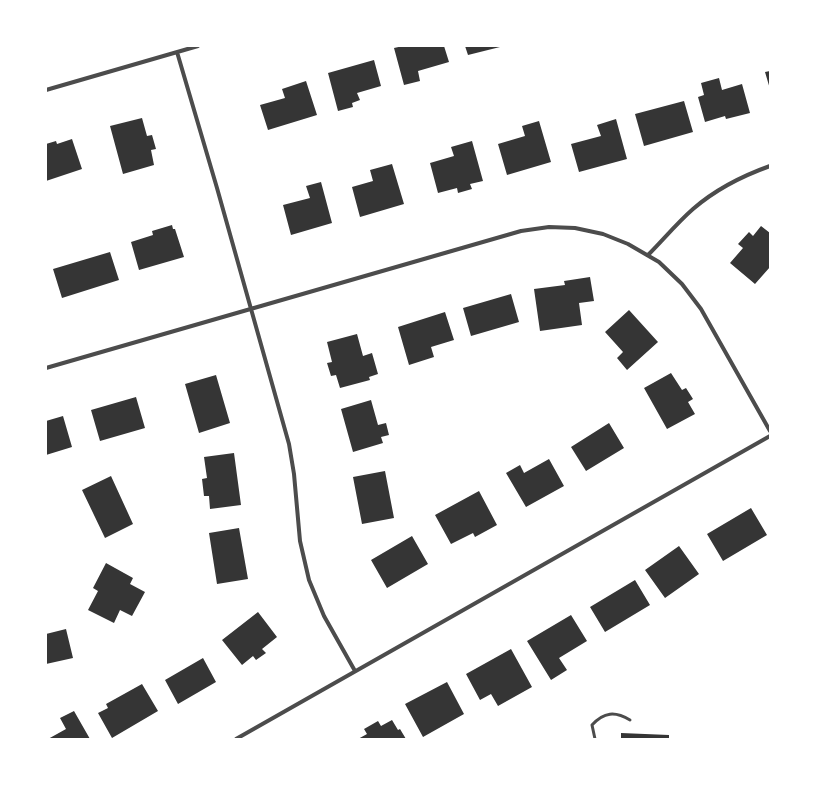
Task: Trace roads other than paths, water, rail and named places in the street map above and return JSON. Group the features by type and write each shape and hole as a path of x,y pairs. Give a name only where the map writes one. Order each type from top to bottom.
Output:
{"street":[{"path":"46,90 198,46"},
{"path":"177,52 289,444 294,474 300,541 309,580 324,616 355,671"},
{"path":"648,255 693,209 720,189 748,174 770,166"},
{"path":"46,368 521,231 549,227 576,228 603,234 628,244 658,262 682,284 701,309 770,431"},
{"path":"236,739 770,436"}],"lane":[{"path":"595,739 592,725 598,718 606,715 621,715 630,720"}]}
